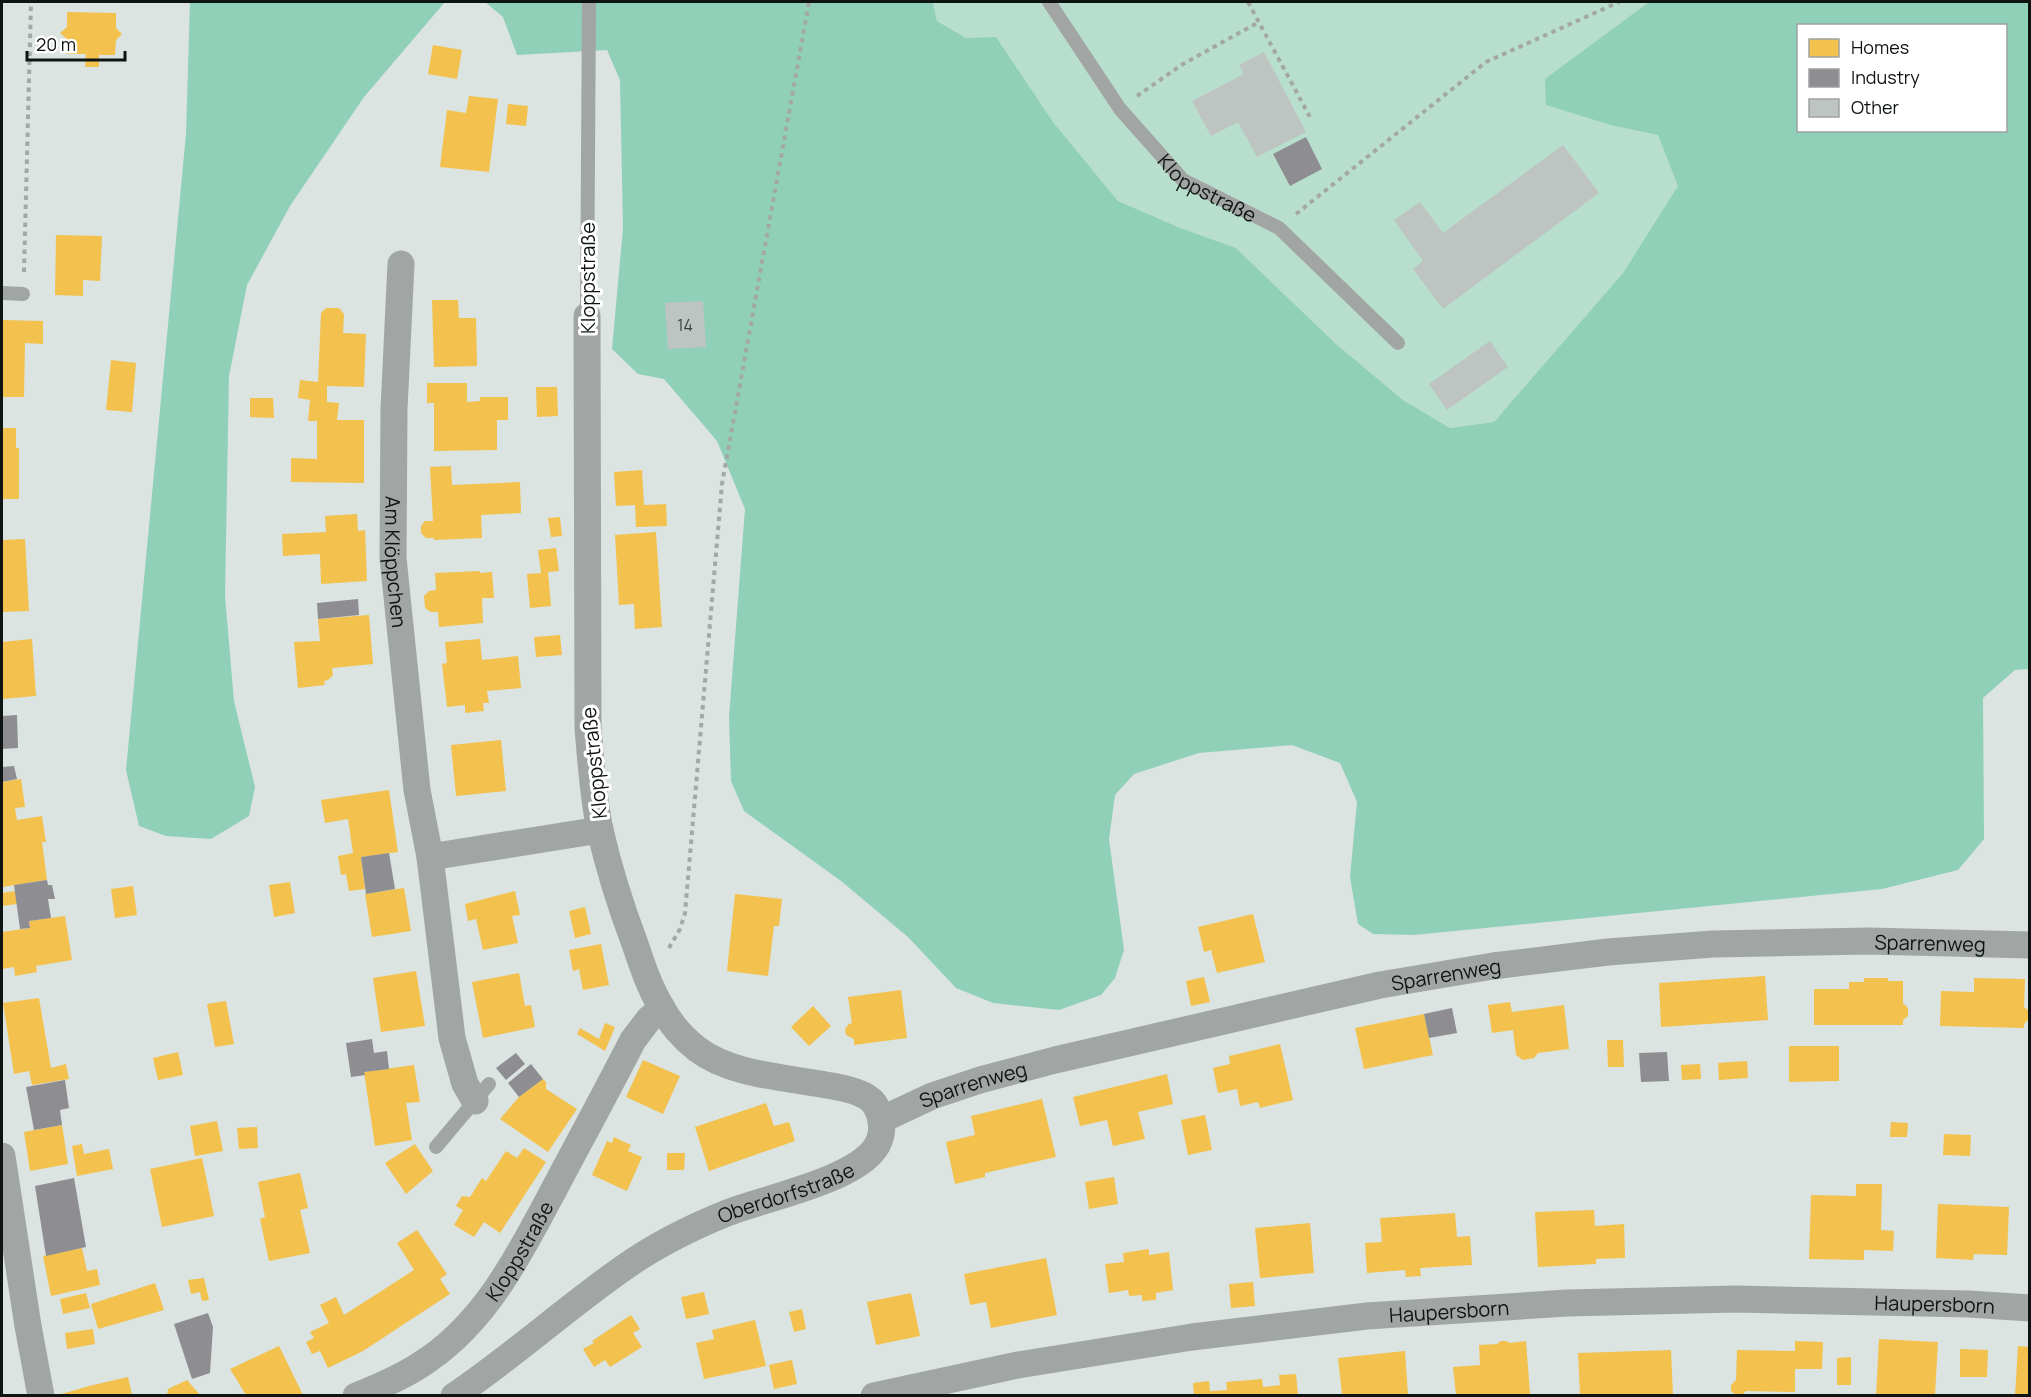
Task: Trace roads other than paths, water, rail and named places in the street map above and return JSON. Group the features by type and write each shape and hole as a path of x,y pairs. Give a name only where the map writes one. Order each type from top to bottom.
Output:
{"street":[{"name":"Am Klöppchen","path":"401,264 394,409 393,558 417,790 430,857 452,1038 465,1084 482,1093"},
{"name":"Kloppstraße","path":"356,1395 388,1383 430,1359 466,1327 498,1289 633,1040 649,1019 662,1008 644,970 620,903 600,830 592,779 588,728 587,316"},
{"path":"430,857 600,830"},
{"name":"Sparrenweg","path":"881,1120 932,1096 1055,1060 1380,985 1493,966 1608,952 1713,944 1869,941 2030,945"},
{"path":"662,1008 678,1031 694,1047 711,1059 734,1068 851,1091 867,1097 876,1107 881,1120"},
{"name":"Oberdorfstraße","path":"454,1395 492,1369 623,1268 656,1248 729,1212 853,1169 870,1156 880,1140 881,1120"},
{"path":"2,1156 41,1395"},
{"name":"Haupersborn","path":"874,1395 1018,1365 1192,1337 1367,1316 1567,1303 1736,1299 1969,1304 2030,1308"}],"lane":[{"name":"Kloppstraße","path":"587,316 589,2"},
{"name":"Kloppstraße","path":"1049,2 1120,109 1182,180 1279,228 1398,344"},
{"path":"2,293 23,294"},
{"name":"Am Klöppchen","path":"436,1147 482,1093"}]}
